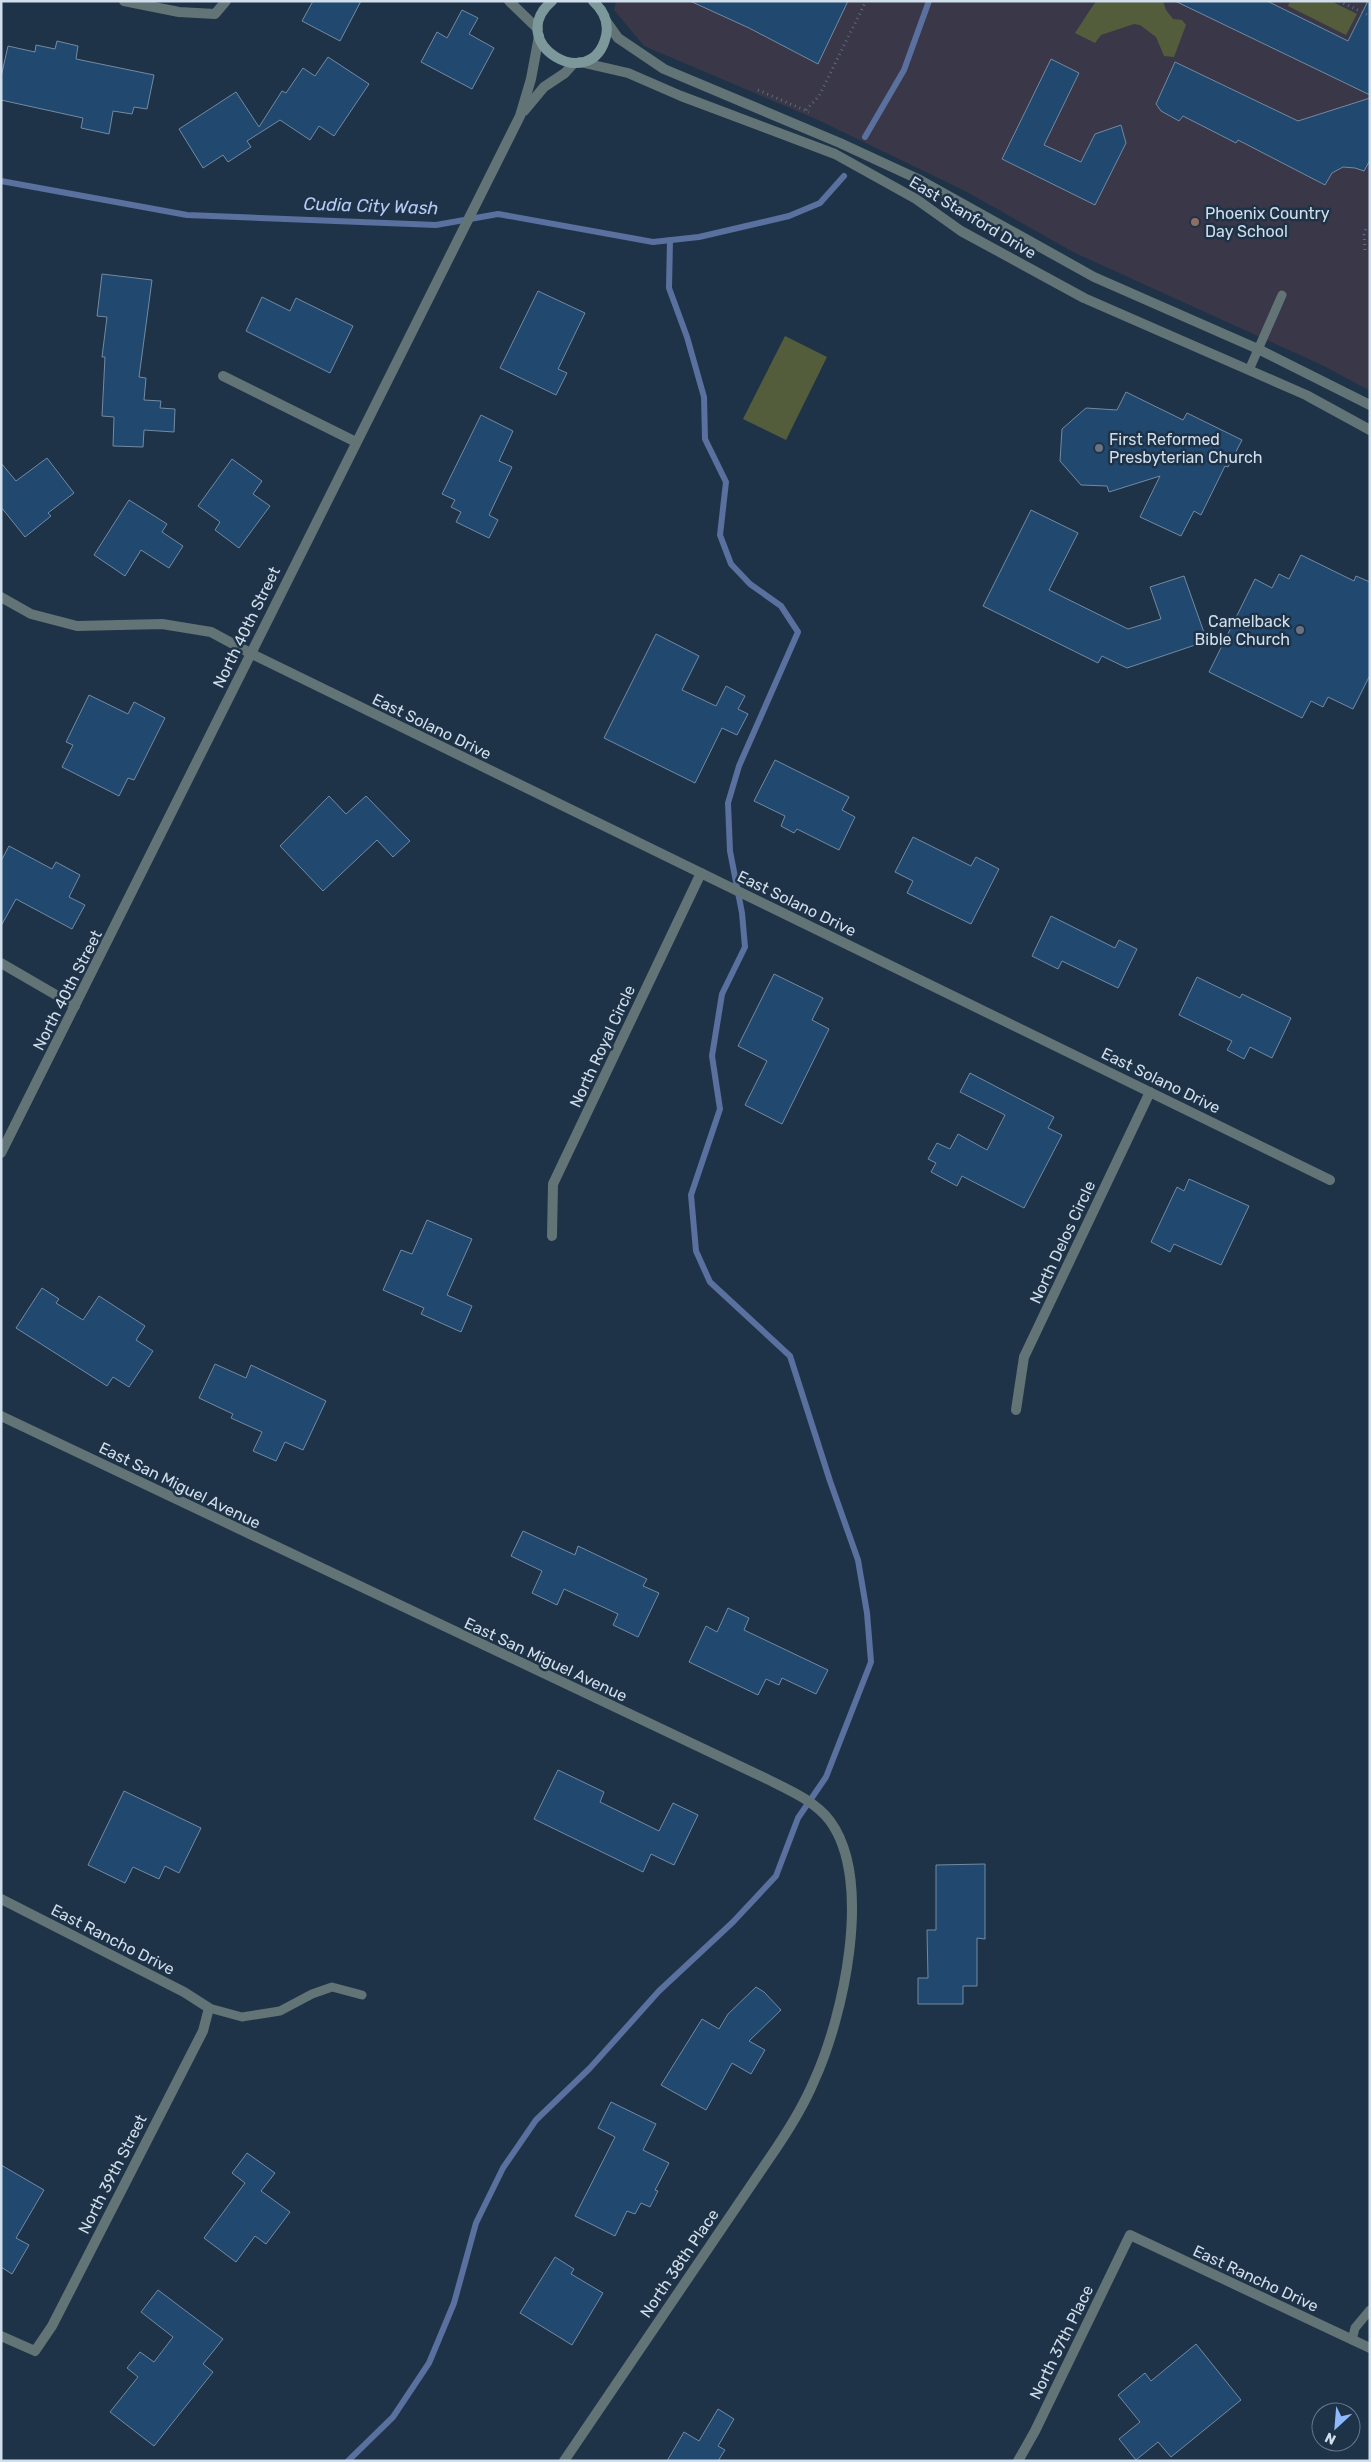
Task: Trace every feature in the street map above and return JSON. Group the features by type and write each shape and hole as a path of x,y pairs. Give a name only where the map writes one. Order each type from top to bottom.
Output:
{"main road":[{"path":"552,1 544,10 539,32 548,52 556,59 577,63 590,58 601,47 606,32 603,6 593,1"}],"street":[{"path":"124,1 178,12 215,14 226,1"},
{"path":"509,1 539,32"},
{"name":"East Stanford Drive","path":"606,21 618,38 664,69 840,143 920,180 1094,277 1258,349 1370,405"},
{"name":"North 40th Street","path":"1,1153 520,116 531,79 539,32"},
{"name":"North 40th Street","path":"520,116 544,87 577,63"},
{"name":"East Stanford Drive","path":"577,63 628,73 680,96 834,154 916,200 961,231 1084,298 1306,395 1370,430"},
{"path":"223,376 356,442"},
{"path":"1,597 32,614 76,626 162,624 212,632 250,653"},
{"name":"East Solano Drive","path":"250,653 1330,1180"},
{"name":"North Royal Circle","path":"552,1236 553,1184 701,873"},
{"path":"1,963 75,1006"},
{"name":"North Delos Circle","path":"1016,1410 1024,1357 1150,1092"},
{"name":"East San Miguel Avenue","path":"1,1416 767,1779 800,1796 817,1809 830,1820 841,1839 848,1858 853,1910 842,1997 833,2033 815,2080"},
{"name":"East Rancho Drive","path":"1,1899 184,1992 209,2008"},
{"name":"North 39th Street","path":"1,2336 35,2351 52,2326 203,2031 209,2008"},
{"name":"North 38th Place","path":"564,2461 777,2147 801,2110 815,2080"},
{"name":"East Rancho Drive","path":"1130,2235 1370,2348"},
{"name":"North 37th Place","path":"1018,2461 1130,2235"}],"lane":[{"path":"1249,370 1282,295"},
{"path":"209,2008 242,2017 280,2011 312,1994 332,1987 362,1996"},
{"path":"1352,2340 1354,2328 1370,2310"}],"path":[{"path":"806,110 819,96 866,1"},
{"path":"1339,1 1370,16"},
{"path":"1365,250 1364,235 1366,229"}],"shaded area":[{"name":"Phoenix Country Day School","path":"616,1 1370,1 1370,391 1324,366 1075,253 965,191 818,120 644,46 614,10"}],"green space":[{"path":"1096,1 1163,1 1166,10 1173,19 1182,20 1186,25 1174,57 1164,56 1156,37 1140,25 1134,24 1101,35 1095,43 1075,33"},
{"path":"1290,1 1331,1 1357,14 1346,35 1288,6"},
{"path":"785,336 827,357 786,440 743,419"}],"building":[{"path":"313,1 361,1 340,41 302,21"},
{"path":"690,1 848,1 818,64 749,28"},
{"path":"1175,1 1267,1 1348,41 1368,1 1370,1 1370,95"},
{"path":"462,10 478,18 469,34 494,48 472,89 421,62 437,32 447,38"},
{"path":"57,41 78,46 76,59 154,75 147,109 134,107 132,114 113,111 109,134 81,128 83,118 1,100 1,77 8,46 35,52 36,45 55,49"},
{"path":"328,57 369,84 334,136 319,126 310,140 280,120 247,141 251,147 228,162 223,155 203,168 179,129 236,92 259,127 282,91 286,93 303,68 315,76"},
{"path":"1051,59 1079,73 1044,145 1081,162 1095,134 1121,125 1126,143 1095,205 1002,159"},
{"path":"1175,62 1298,121 1370,98 1370,160 1364,171 1343,167 1332,173 1325,185 1238,140 1236,143 1183,116 1179,121 1161,111 1156,104"},
{"path":"102,274 152,280 139,377 146,378 144,400 161,401 160,408 175,409 174,432 144,430 143,447 113,446 114,417 102,416 105,357 102,357 107,317 97,316"},
{"path":"538,291 585,313 558,369 567,373 556,395 500,368"},
{"path":"262,297 290,311 296,298 353,326 330,373 246,331"},
{"path":"1126,392 1183,420 1187,413 1242,440 1228,467 1225,466 1201,515 1194,511 1181,536 1140,517 1160,476 1109,492 1107,486 1081,485 1060,461 1062,429 1086,408 1117,410"},
{"path":"481,415 513,431 499,461 512,467 489,515 498,520 489,538 456,522 461,512 451,507 455,500 442,494"},
{"path":"47,458 74,493 48,513 51,516 25,537 1,507 1,463 16,481"},
{"path":"232,459 262,481 253,494 270,506 239,548 215,530 220,522 198,506"},
{"path":"129,500 167,524 162,532 183,546 169,568 141,550 125,576 94,555"},
{"path":"1031,510 1078,533 1049,590 1128,629 1161,619 1150,587 1184,576 1207,641 1127,668 1102,656 1098,663 983,606"},
{"name":"Camelback Bible Church","path":"1301,555 1354,581 1356,576 1370,582 1370,675 1353,709 1328,697 1323,707 1311,701 1302,718 1209,672 1255,579 1272,588 1279,574 1289,579"},
{"path":"656,634 699,656 682,690 716,706 726,686 745,696 738,709 748,714 737,735 722,728 695,783 604,738"},
{"path":"89,695 128,714 134,702 165,718 134,780 128,778 119,796 62,767 73,745 66,742"},
{"path":"775,760 849,797 842,810 855,817 839,850 797,829 794,833 781,826 785,816 754,801"},
{"path":"329,796 346,814 366,796 410,841 393,857 377,840 323,891 280,846"},
{"path":"913,837 971,866 976,857 999,869 971,924 907,893 913,881 895,872"},
{"path":"9,846 52,869 56,862 80,875 69,897 85,905 72,929 16,899 1,926 1,861"},
{"path":"1051,916 1115,948 1119,940 1137,949 1118,988 1062,961 1058,969 1032,956"},
{"path":"774,974 823,998 812,1020 829,1029 782,1124 745,1105 767,1061 738,1046"},
{"path":"1197,977 1240,998 1242,994 1291,1018 1272,1058 1250,1047 1244,1059 1227,1050 1232,1041 1179,1015"},
{"path":"970,1073 1054,1117 1048,1128 1062,1135 1024,1208 962,1176 957,1186 931,1172 936,1163 928,1159 937,1143 950,1149 958,1134 987,1150 1005,1115 960,1092"},
{"path":"1189,1179 1249,1206 1221,1265 1174,1244 1170,1252 1151,1242 1177,1187 1184,1191"},
{"path":"427,1220 472,1239 447,1295 472,1306 461,1332 421,1314 424,1308 383,1290 401,1250 412,1254"},
{"path":"42,1288 59,1299 56,1303 83,1320 99,1296 145,1326 136,1340 153,1351 129,1387 113,1377 107,1386 16,1328"},
{"path":"215,1364 246,1378 251,1365 326,1401 303,1450 285,1442 276,1461 253,1451 262,1432 231,1418 233,1414 199,1398"},
{"path":"523,1531 575,1555 578,1546 647,1579 643,1586 659,1593 638,1637 613,1625 618,1614 564,1589 557,1605 532,1593 542,1571 511,1556"},
{"path":"728,1608 749,1618 744,1630 828,1670 816,1694 782,1678 779,1685 766,1679 758,1695 689,1662 706,1626 717,1632"},
{"path":"558,1770 604,1792 600,1802 659,1831 673,1803 698,1815 674,1865 651,1854 643,1872 534,1819"},
{"path":"124,1791 201,1828 179,1873 165,1866 159,1879 133,1867 125,1883 88,1865"},
{"path":"985,1864 985,1939 977,1938 977,1986 963,1986 963,2004 918,2004 918,1978 928,1978 927,1930 936,1930 936,1865"},
{"path":"756,1987 764,1992 781,2010 749,2041 765,2050 751,2074 732,2063 706,2110 661,2085 702,2019 719,2029 728,2014"},
{"path":"611,2102 656,2124 643,2150 669,2163 655,2190 658,2191 650,2207 641,2203 635,2214 627,2211 615,2236 575,2216 615,2137 598,2128"},
{"path":"247,2153 275,2173 261,2191 290,2212 266,2244 255,2236 236,2262 204,2238 245,2183 232,2173"},
{"path":"1,2165 44,2190 16,2238 29,2245 12,2274 1,2267"},
{"path":"555,2257 574,2269 571,2274 603,2293 572,2345 520,2313"},
{"path":"158,2290 223,2339 203,2364 213,2372 154,2446 110,2412 138,2377 127,2368 140,2352 154,2362 173,2337 141,2312"},
{"path":"1196,2344 1241,2400 1171,2457 1158,2442 1136,2460 1119,2439 1140,2422 1118,2395 1145,2373 1151,2381"},
{"path":"718,2409 734,2419 718,2446 725,2450 718,2461 667,2461 684,2432 699,2441"}],"waterway":[{"name":"Cudia City Wash","path":"865,137 904,70 929,1"},
{"name":"Cudia City Wash","path":"1,181 187,215 436,225 498,214 653,242 699,237 789,216 820,203 844,176"},
{"path":"348,2461 393,2417 429,2363 454,2303 476,2223 503,2168 536,2120 590,2068 659,1991 733,1922 776,1876 798,1818 826,1777 871,1662 867,1613 858,1560 830,1481 790,1356 710,1282 696,1251 691,1195 720,1109 712,1056 722,994 745,947 742,913 730,851 728,803 739,766 798,632 781,606 750,584 731,564 720,535 726,482 705,439 704,397 687,337 669,288 670,240"}],"place":[{"name":"Phoenix Country Day School","path":"1195,222"},
{"name":"First Reformed Presbyterian Church","path":"1099,448"},
{"name":"Camelback Bible Church","path":"1300,630"}]}
